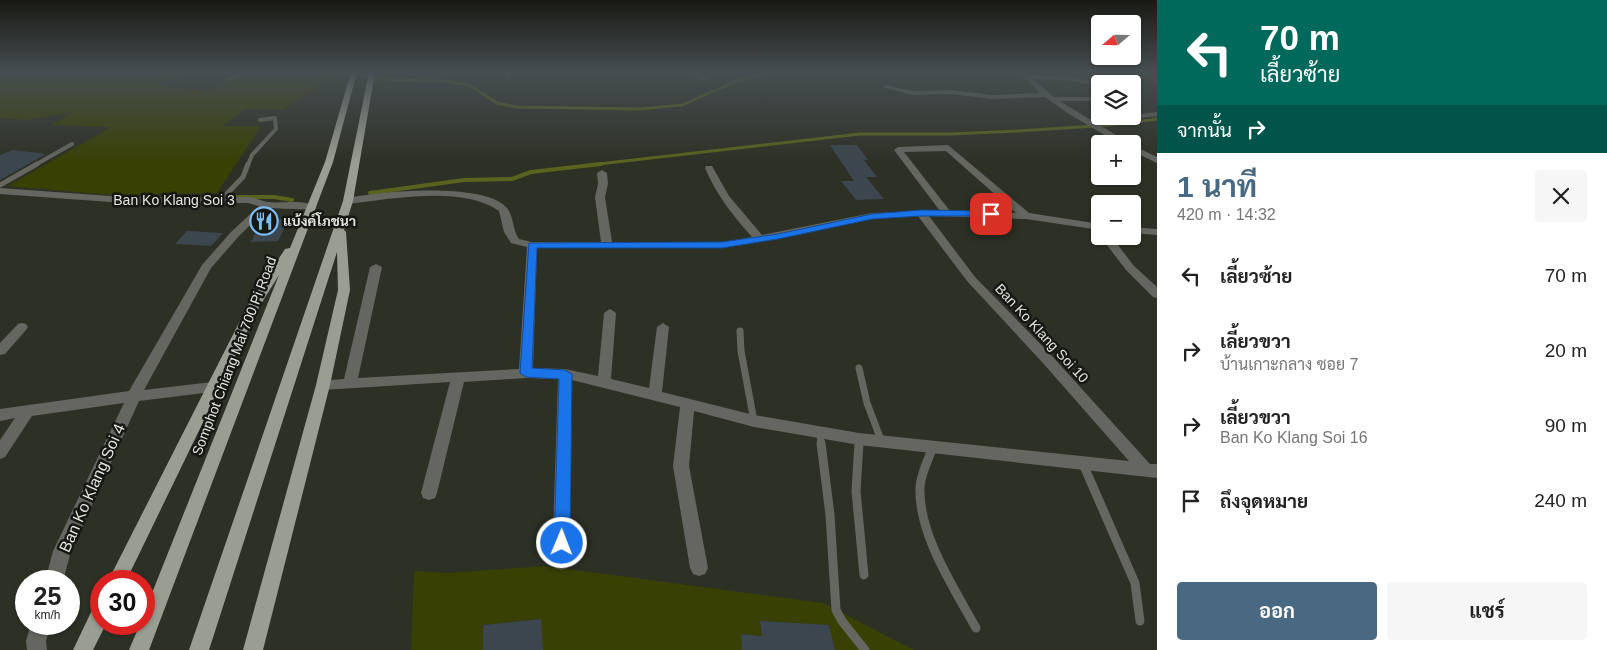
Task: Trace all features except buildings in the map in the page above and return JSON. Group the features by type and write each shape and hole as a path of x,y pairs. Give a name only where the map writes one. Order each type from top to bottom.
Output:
{"main road":[{"name":"Somphot Chiang Mai 700 Pi Road","path":"139,650 312,208 329,162 346,102"},
{"path":"199,650 348,201 366,102"},
{"path":"253,650 323,385 344,290 340,224"},
{"path":"122,570 253,307 304,228"},
{"path":"83,650 90,635"}],"street":[{"path":"1057,102 1091,124"},
{"path":"1141,117 1157,114"},
{"path":"1093,125 1111,135"},
{"path":"947,213 898,150 948,148 1026,216"},
{"path":"1141,152 1157,160"},
{"path":"710,168 714,181 725,198 759,239"},
{"path":"602,173 600,196 606,245"},
{"name":"Ban Ko Klang Soi 3","path":"0,190 18,193 124,200 248,200 265,205 235,234 206,267 134,396"},
{"path":"0,202 18,193"},
{"path":"348,201 422,193 483,198 494,202 504,210 509,232 515,241 532,245 722,245 872,216 921,213 1026,216 1091,228"},
{"path":"265,205 293,205 312,208"},
{"name":"Ban Ko Klang Soi 10","path":"921,213 971,279 1152,471"},
{"path":"1141,231 1157,232"},
{"path":"526,373 532,245"},
{"path":"1112,245 1130,268 1157,294"},
{"path":"350,384 376,266"},
{"path":"604,382 610,313"},
{"path":"0,350 22,327"},
{"path":"655,395 663,327"},
{"path":"323,385 459,376 526,373 565,374 604,382 754,421 820,433 859,439 1152,471"},
{"path":"561,562 565,374"},
{"path":"429,493 459,376"},
{"path":"0,415 212,387"},
{"name":"Ban Ko Klang Soi 4","path":"57,570 62,551 134,396"},
{"path":"687,404 681,466 699,568"},
{"path":"0,453 28,410"},
{"path":"37,650 38,635"}],"lane":[{"path":"221,200 243,177 252,155 276,130 275,118 260,120"},
{"path":"0,185 72,144"},
{"path":"740,331 741,351 754,421"},
{"path":"859,368 867,403 881,440"},
{"path":"820,433 830,515 836,610 842,621 865,650"},
{"path":"859,439 856,491 864,575"},
{"path":"934,447 924,468 920,487 920,504 926,527 976,628"},
{"path":"1083,463 1135,583 1140,621"}],"green space":[{"path":"0,102 295,102 283,110 245,109 223,126 261,126 217,193 111,195 8,186 111,127 52,125 72,112 27,120 0,118"},
{"path":"545,566 823,603 914,650 835,650 829,625 760,621 762,636 741,634 743,650 543,650 540,619 483,625 483,650 411,650 414,571 449,573"}],"waterway":[{"path":"496,102 516,107 640,109 682,105 688,102"},
{"path":"590,165 860,134 951,134 1018,131 1110,125 1157,119"},
{"path":"370,193 464,180 512,179 531,172 601,164"},
{"path":"219,197 274,197 292,200"}],"place":[{"name":"แบ้งค์โภชนา","path":"264,221"}],"route":[{"path":"562,543 565,374 526,373 532,245 722,245 778,236 872,216 921,213 991,214"}]}
